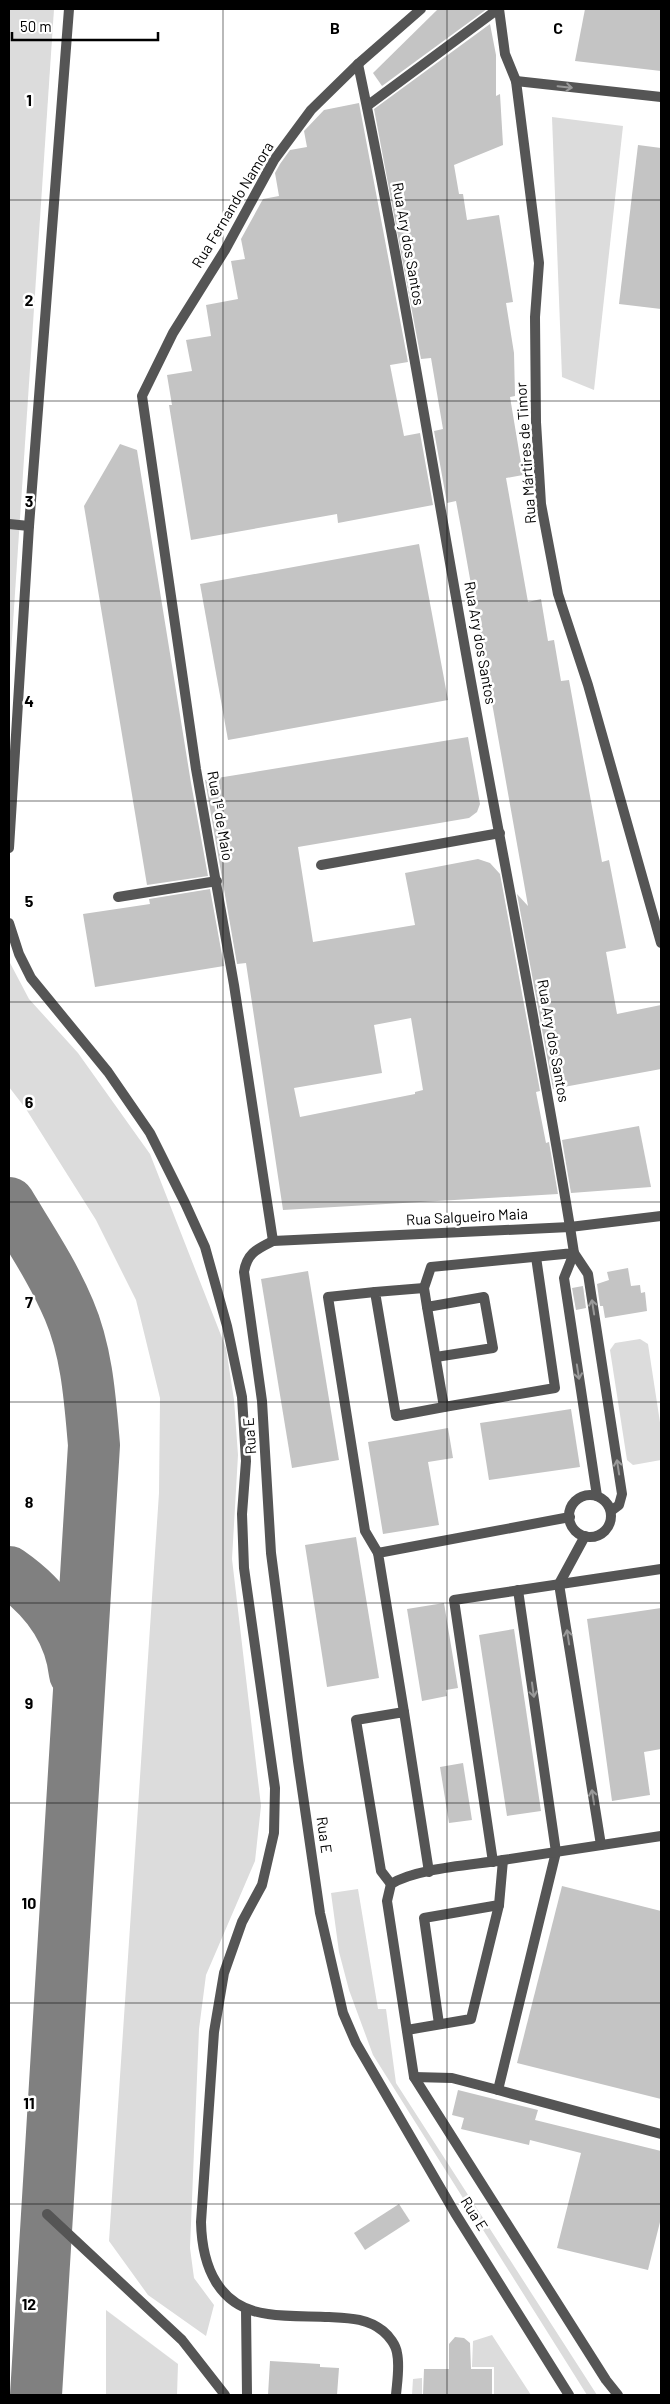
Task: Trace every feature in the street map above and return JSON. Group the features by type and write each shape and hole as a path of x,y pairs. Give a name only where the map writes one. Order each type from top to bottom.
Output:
{"street":[{"path":"9,848 29,526 69,9"},
{"name":"Rua Fernando Namora","path":"142,396 173,333 225,250 274,160 311,110 358,64 421,9"},
{"path":"367,106 499,9"},
{"name":"Rua Mártires de Timor","path":"499,9 505,54 516,81 539,263 534,317 536,422 541,504 558,594 588,685 661,944"},
{"name":"Rua Ary dos Santos","path":"358,64 390,223 574,1253"},
{"path":"516,81 661,98"},
{"name":"Rua 1º de Maio","path":"142,396 196,769 217,881 273,1241"},
{"path":"9,524 29,526"},
{"path":"321,865 500,832"},
{"path":"118,897 217,881"},
{"path":"9,923 19,954 31,978 108,1072 150,1133 185,1203 205,1246 227,1326 242,1397 246,1461 242,1514 244,1568 275,1788 274,1833 262,1885 242,1922 224,1973 214,2032 201,2222 202,2246 209,2270 220,2288 235,2303 246,2309 268,2314 354,2318 376,2325 389,2336 397,2353 396,2395"},
{"name":"Rua Salgueiro Maia","path":"273,1241 570,1227 661,1216"},
{"name":"Rua E","path":"273,1241 253,1251 246,1260 244,1272 262,1401 271,1553 298,1761 320,1914 343,2013 356,2043 450,2205 567,2392"},
{"path":"444,1407 424,1288 431,1267 574,1253"},
{"path":"574,1253 564,1278 597,1496"},
{"path":"574,1253 588,1274 622,1494 619,1505 611,1511"},
{"path":"375,1292 396,1416 556,1388 536,1257"},
{"path":"424,1288 328,1297 365,1531 378,1553 429,1872"},
{"path":"427,1307 484,1297 493,1348 436,1357"},
{"path":"590,1495 603,1499 611,1511 611,1519 602,1533 585,1536 576,1530 570,1518 575,1502 590,1495"},
{"path":"378,1553 570,1518"},
{"path":"585,1536 559,1584 601,1845"},
{"path":"407,2030 471,2019 499,1905 498,1861 454,1600 661,1569"},
{"path":"498,2090 556,1852 518,1590"},
{"path":"391,1884 381,1872 356,1720 404,1712"},
{"path":"618,2395 606,2380 414,2077 387,1901 391,1884 400,1878 661,1836"},
{"path":"439,2024 424,1918 499,1905"},
{"path":"414,2077 452,2078 661,2134"},
{"path":"47,2214 182,2340 225,2395"},
{"path":"246,2309 246,2395"}],"shaded area":[{"path":"9,9 54,9 9,683"},
{"path":"552,117 623,126 594,390 562,377"},
{"path":"9,961 29,999 78,1053 150,1154 226,1348 234,1400 238,1455 232,1559 261,1806 255,1861 206,1975 199,2029 190,2248 194,2278 214,2305 206,2336 148,2295 109,2241 159,1493 160,1398 136,1300 96,1220 26,1109 9,1087"},
{"path":"640,1339 648,1344 661,1429 661,1460 633,1465 627,1460 610,1350 615,1343"},
{"path":"358,1889 378,2009 386,2009 396,2083 597,2395 587,2395 373,2055 349,1990 339,1952 331,1893"},
{"path":"106,2310 178,2364 177,2395 106,2395"},
{"path":"492,2335 531,2395 494,2395 494,2367 472,2367 473,2341"},
{"path":"422,2378 422,2395 412,2395 413,2379"}],"building":[{"path":"438,9 487,9 382,86 373,73"},
{"path":"585,9 661,9 661,71 575,61"},
{"path":"490,24 496,55 496,96 500,94 503,145 454,165 459,194 463,194 467,220 499,215 513,302 506,303 514,353 515,396 510,397 523,475 506,478 528,602 541,599 548,641 554,640 561,681 569,680 602,862 609,860 626,948 606,952 617,1014 661,1005 661,1069 553,1089 517,894 528,906 461,528 456,501 447,503 434,431 443,429 431,358 421,359 374,109"},
{"path":"359,103 408,362 390,365 404,436 420,433 433,505 338,523 337,514 191,540 169,405 172,405 167,375 192,371 186,340 211,336 206,305 238,299 231,261 245,259 241,239 263,199 279,196 275,173 280,164 290,150 307,147 304,131 324,110"},
{"path":"638,145 661,148 661,309 619,304"},
{"path":"120,444 137,450 208,876 147,885 84,506"},
{"path":"419,544 448,700 228,740 200,584"},
{"path":"468,737 480,804 477,812 469,818 298,847 313,942 415,925 405,873 478,859 490,863 500,874 540,1091 536,1092 546,1143 549,1142 558,1194 283,1210 246,963 237,964 205,780","holes":["411,1018 423,1090 415,1092 415,1094 300,1117 294,1088 382,1073 374,1025"]},
{"path":"210,889 224,966 95,987 83,914 150,904 149,899"},
{"path":"639,1126 651,1187 571,1193 562,1140"},
{"path":"628,1268 631,1286 640,1285 641,1293 645,1292 647,1311 605,1318 603,1306 600,1306 597,1284 609,1280 607,1272"},
{"path":"308,1271 339,1460 292,1468 261,1279"},
{"path":"583,1286 586,1308 576,1310 572,1288"},
{"path":"571,1409 580,1467 489,1480 480,1423"},
{"path":"448,1428 453,1458 428,1462 439,1525 383,1534 368,1442"},
{"path":"356,1537 379,1678 327,1687 305,1545"},
{"path":"444,1603 458,1688 446,1690 447,1696 422,1701 407,1609"},
{"path":"661,1608 661,1749 644,1752 650,1795 612,1801 587,1619"},
{"path":"514,1629 541,1811 507,1816 479,1635"},
{"path":"463,1763 472,1820 449,1823 440,1767"},
{"path":"562,1886 661,1911 661,2099 517,2063"},
{"path":"458,2090 538,2110 535,2120 661,2151 661,2218 648,2270 557,2248 581,2153 530,2140 529,2145 461,2129 464,2118 452,2115"},
{"path":"399,2204 410,2221 365,2250 354,2233"},
{"path":"455,2337 464,2338 470,2343 471,2369 492,2369 492,2395 423,2395 424,2369 449,2369 449,2344"},
{"path":"270,2361 320,2364 320,2367 339,2368 337,2395 268,2395"}],"taxiway":[{"path":"9,1203 56,1282 75,1326 87,1376 94,1445 36,2395"},
{"path":"9,1572 34,1592 54,1616 68,1643 75,1674"}]}
